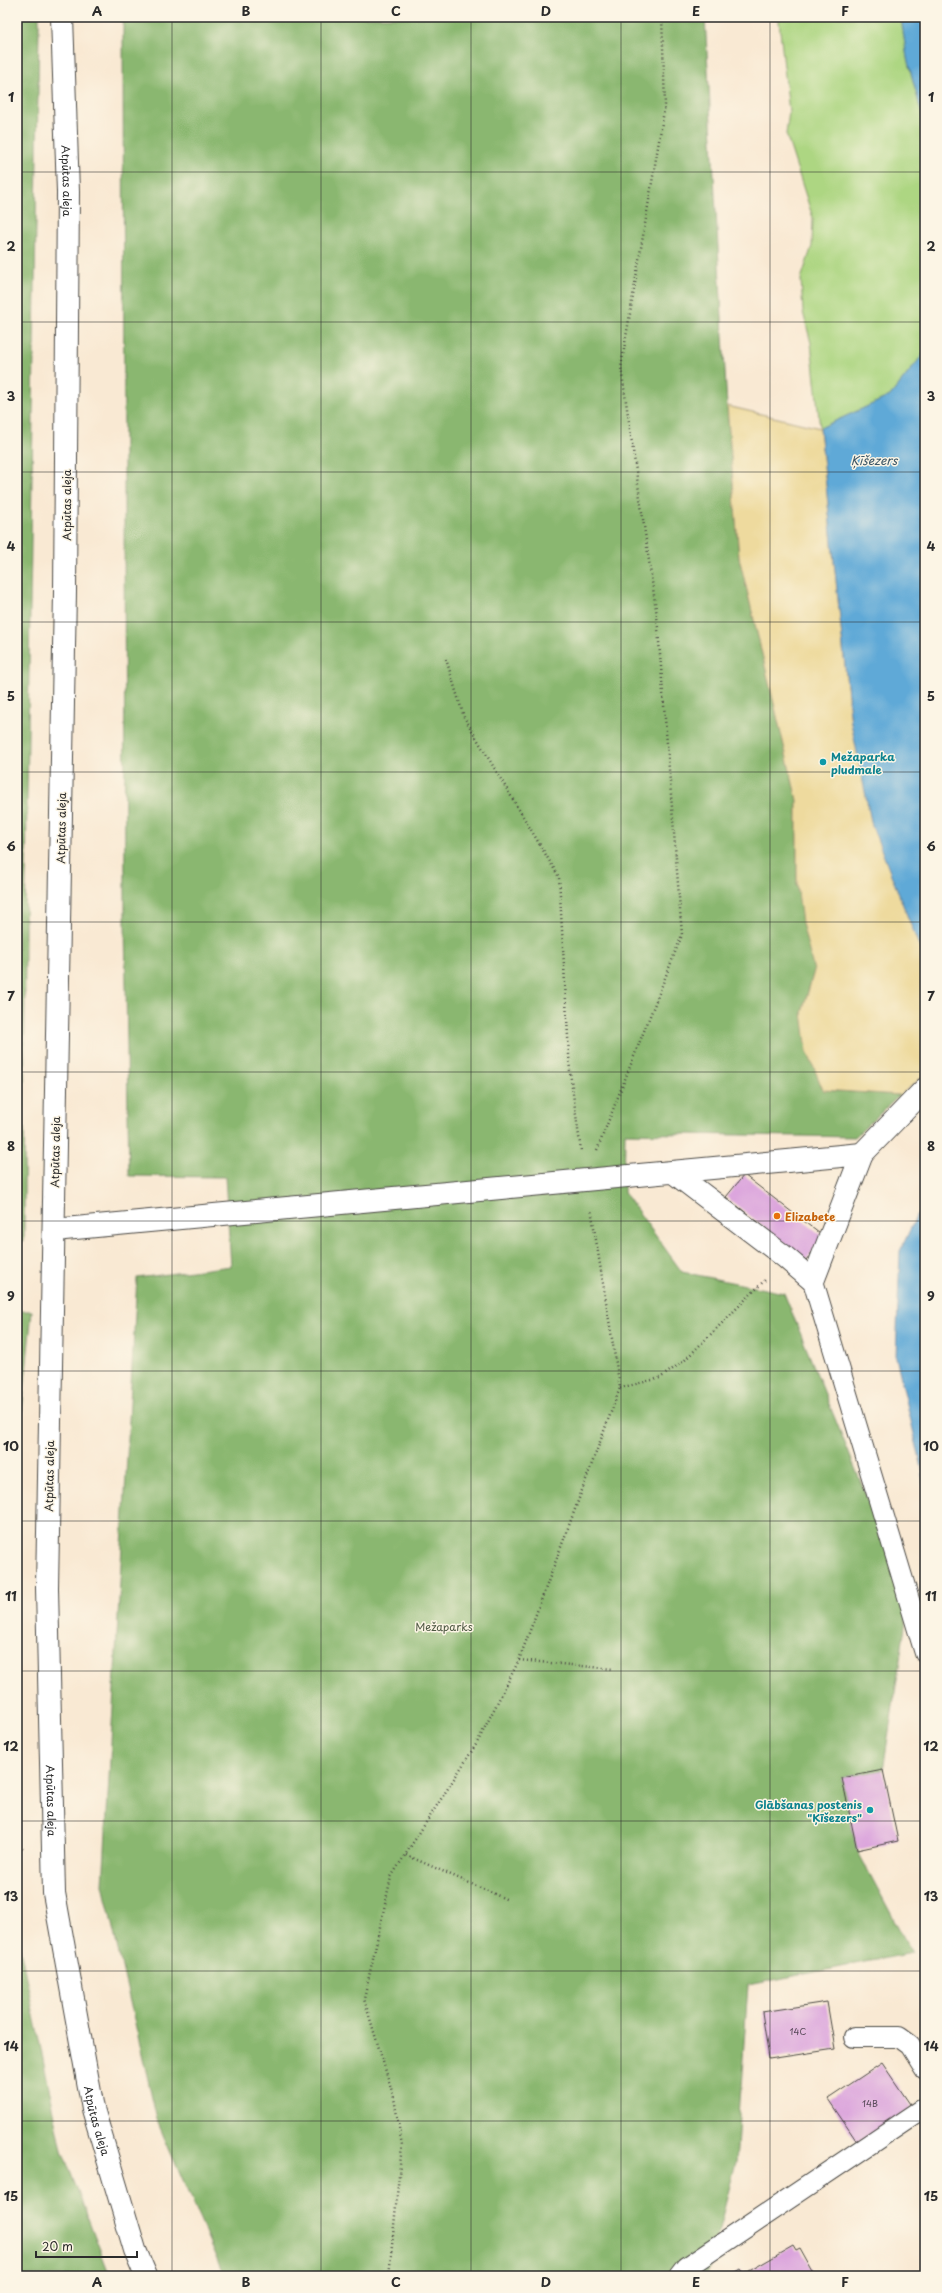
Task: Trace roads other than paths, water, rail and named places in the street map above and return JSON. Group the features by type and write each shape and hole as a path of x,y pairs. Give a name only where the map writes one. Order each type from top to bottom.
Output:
{"street":[{"name":"Atpūtas aleja","path":"62,17 68,200 65,592 47,1588 54,1893 93,2109 135,2250 146,2276"},
{"path":"673,1172 785,1257 813,1281 862,1154 925,1089"},
{"path":"54,1230 862,1154"}],"lane":[{"path":"813,1281 925,1652"},
{"path":"854,2037 899,2037 910,2045 925,2069"},
{"path":"680,2276 687,2267 925,2106"}],"water":[{"path":"901,17 925,17 925,126 907,58"},
{"name":"Ķīšezers","path":"925,352 925,961 872,826 851,723 820,428 890,396"},
{"path":"925,1209 925,1489 922,1468 896,1357 900,1251 917,1215"}],"place":[{"name":"Mežaparka pludmale","path":"823,762"},
{"name":"Elizabete","path":"777,1216"},
{"name":"Glābšanas postenis \"Ķīšezers\"","path":"870,1810"}],"park label":[{"name":"Mežaparks","path":"444,1626"}]}
